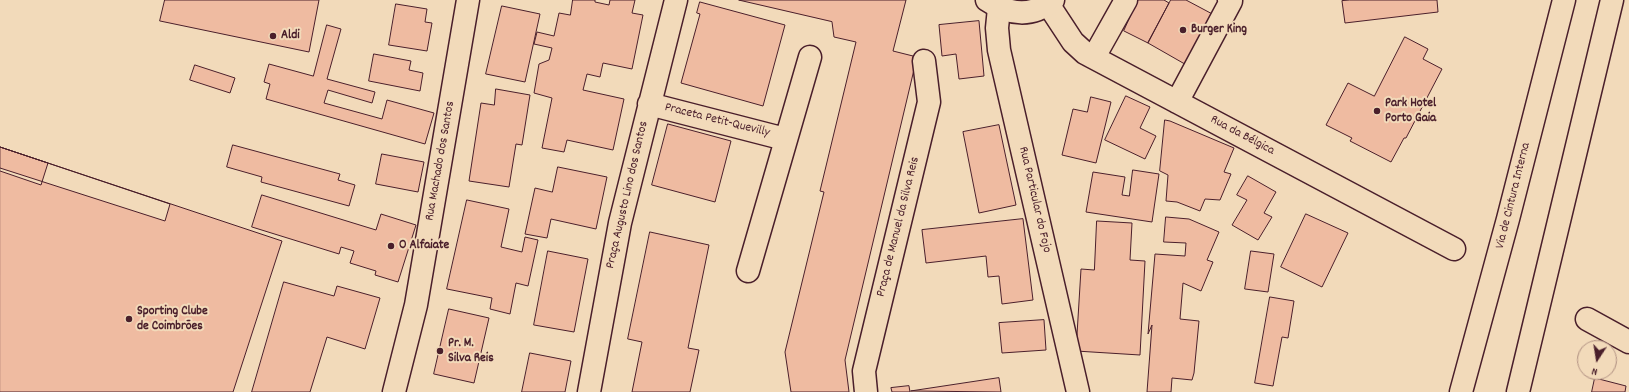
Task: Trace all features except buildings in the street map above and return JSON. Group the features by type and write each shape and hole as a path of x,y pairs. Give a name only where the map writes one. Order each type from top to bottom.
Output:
{"main road":[{"name":"Rua Machado dos Santos","path":"394,392 416,304 468,0"},
{"name":"Praça Augusto Lino dos Santos","path":"589,392 620,223 676,0"},
{"path":"1094,57 1126,0"},
{"path":"1177,102 1231,0 1229,0"},
{"name":"Via de Cintura Interna","path":"1461,392 1508,220 1564,0"},
{"path":"1518,392 1612,0"},
{"name":"Rua da Bélgica","path":"993,4 1014,12 1030,12 1050,2 1073,42 1085,53 1454,249"},
{"name":"Rua Particular do Fojo","path":"993,4 999,50 1078,392"},
{"name":"Praceta Petit-Quevilly","path":"748,271 810,57"},
{"name":"Praça de Manuel da Silva Reis","path":"866,392 864,371 929,102 924,61"},
{"name":"Praceta Petit-Quevilly","path":"649,104 785,139"},
{"path":"1587,319 1629,342"}],"place":[{"name":"Burger King","path":"1183,30"},
{"name":"Aldi","path":"273,36"},
{"name":"Park Hotel Porto Gaia","path":"1377,111"},
{"name":"O Alfaiate","path":"391,246"},
{"name":"Sporting Clube de Coimbrões","path":"129,319"},
{"name":"Pr. M. Silva Reis","path":"440,351"}]}
